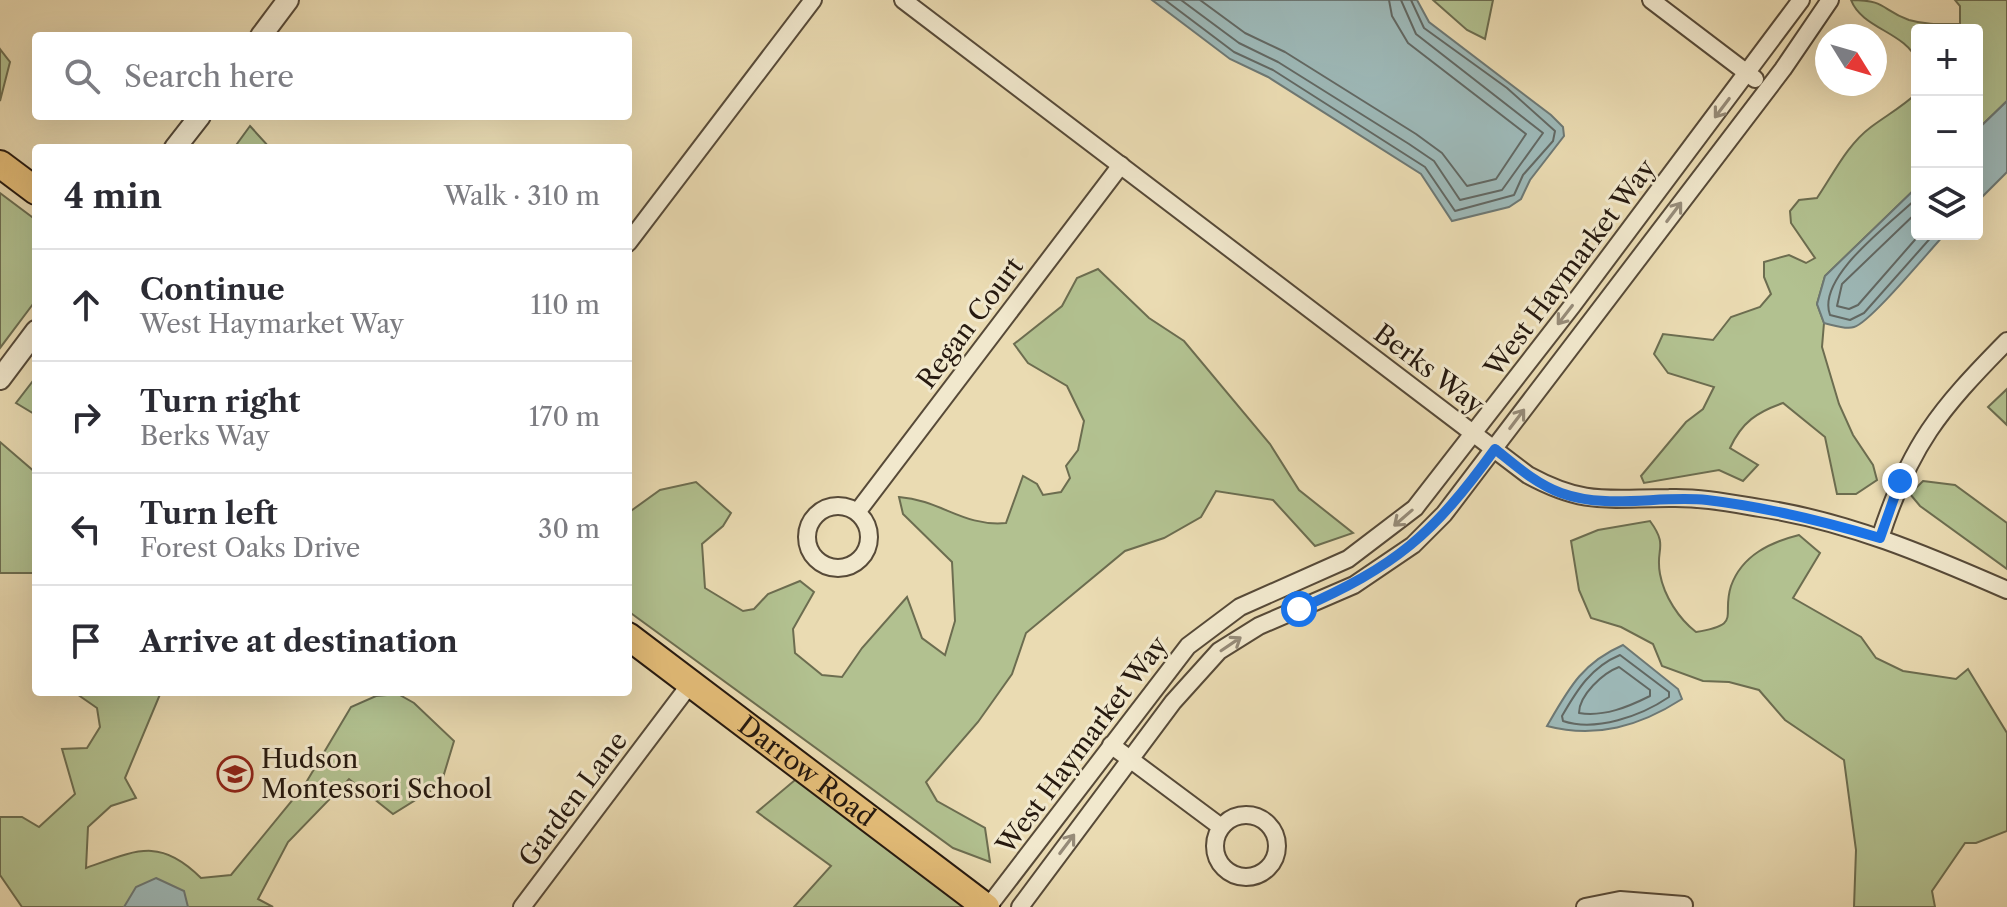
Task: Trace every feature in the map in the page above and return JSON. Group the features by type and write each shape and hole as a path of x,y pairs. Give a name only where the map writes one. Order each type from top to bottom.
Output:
{"main road":[{"path":"0,164 32,188"},
{"name":"Darrow Road","path":"632,639 987,907"}],"street":[{"path":"264,32 288,0"},
{"path":"632,238 813,0"},
{"name":"Berks Way","path":"903,0 1528,475 1561,493 1597,500 1670,497 1764,508 1880,538 2007,590"},
{"path":"1651,0 1768,89"},
{"name":"West Haymarket Way","path":"987,907 1175,660 1203,631 1256,599 1321,572 1370,545 1415,508 1801,0"},
{"name":"West Haymarket Way","path":"1020,907 1196,674 1219,651 1259,626 1354,585 1397,557 1444,514 1768,89 1830,0"},
{"path":"178,144 197,120"},
{"name":"Regan Court","path":"858,511 1121,165"},
{"path":"0,379 32,336"},
{"path":"1880,538 1900,481 1934,420 2007,341"},
{"name":"Garden Lane","path":"522,907 691,683"},
{"path":"1111,745 1221,827"},
{"path":"1585,907 1620,900 1684,905"}],"green space":[{"path":"1433,0 1493,0 1485,39 1467,30"},
{"path":"1851,0 1878,4 1915,22 1947,24 1911,24 1911,51 1887,32 1887,24 1874,24 1857,10"},
{"path":"1955,0 2007,0 2007,101 1983,124 1983,24 1960,24 1960,6"},
{"path":"0,49 10,62 0,101"},
{"path":"1911,98 1911,193 1825,276 1817,304 1824,323 1822,347 1839,404 1853,435 1873,465 1877,480 1856,494 1837,494 1825,437 1783,403 1751,419 1730,448 1758,465 1743,481 1719,470 1644,483 1641,476 1686,422 1703,409 1714,387 1668,373 1654,354 1663,334 1713,340 1731,317 1760,307 1771,294 1764,277 1764,262 1789,255 1806,263 1815,258 1791,223 1790,211 1799,200 1817,198 1855,142"},
{"path":"250,126 266,144 237,144"},
{"path":"0,193 32,217 32,305 0,348"},
{"path":"1098,269 1149,318 1184,341 1270,444 1299,490 1353,533 1315,546 1273,500 1216,491 1201,517 1164,538 1125,551 1026,633 1012,674 978,722 926,782 937,801 985,828 990,862 953,848 632,614 632,510 660,490 696,482 731,513 723,526 702,544 705,588 743,611 754,609 768,594 800,581 814,592 793,629 795,653 822,675 842,677 862,648 907,597 922,638 945,655 955,621 952,562 903,514 899,497 927,503 977,521 1006,523 1023,476 1037,484 1043,495 1061,492 1070,478 1066,466 1078,450 1084,421 1067,386 1028,363 1014,344 1062,306 1077,278"},
{"path":"32,382 32,413 16,403"},
{"path":"2007,389 2007,425 1988,407"},
{"path":"0,442 32,470 32,573 0,573"},
{"path":"1923,481 1955,485 2007,523 2007,569 1920,506 1910,494"},
{"path":"1650,521 1659,537 1660,574 1665,591 1678,614 1696,632 1725,622 1731,586 1750,558 1768,546 1799,535 1820,553 1793,598 1861,637 1876,658 1903,671 1956,679 1968,669 2007,733 2007,831 1976,843 1965,843 1932,891 1935,907 1854,907 1856,850 1844,760 1785,720 1759,690 1729,682 1703,681 1662,666 1653,644 1621,627 1591,618 1579,590 1571,541 1598,530"},
{"path":"80,696 159,696 125,778 136,798 111,806 88,827 86,868 134,852 147,851 173,857 201,878 231,875 304,786 351,707 376,696 402,696 414,703 454,741 441,784 393,814 349,779 288,842 258,899 273,907 22,907 0,875 0,817 22,817 39,827 75,794 62,749 87,748 100,727 97,708"},
{"path":"807,770 986,907 794,907 831,866 757,812"}],"water":[{"path":"1152,0 1417,0 1429,22 1551,115 1563,127 1564,136 1530,180 1521,199 1509,207 1452,221 1421,174 1268,77 1230,59"},
{"path":"2007,101 2007,172 1983,196 1983,168 1983,124"},
{"path":"1911,193 1911,240 1940,240 1886,300 1854,327 1824,323 1817,304 1825,276"},
{"path":"1623,645 1678,689 1682,699 1650,716 1617,728 1583,731 1547,726 1578,678 1597,660"},
{"path":"156,878 184,891 188,907 124,907 136,887"}],"place":[{"name":"Hudson Montessori School","path":"235,774"}],"route":[{"path":"1299,609 1354,585 1413,545 1463,492 1495,449 1528,475 1561,493 1597,500 1670,497 1764,508 1820,520 1880,538 1900,481"}]}
